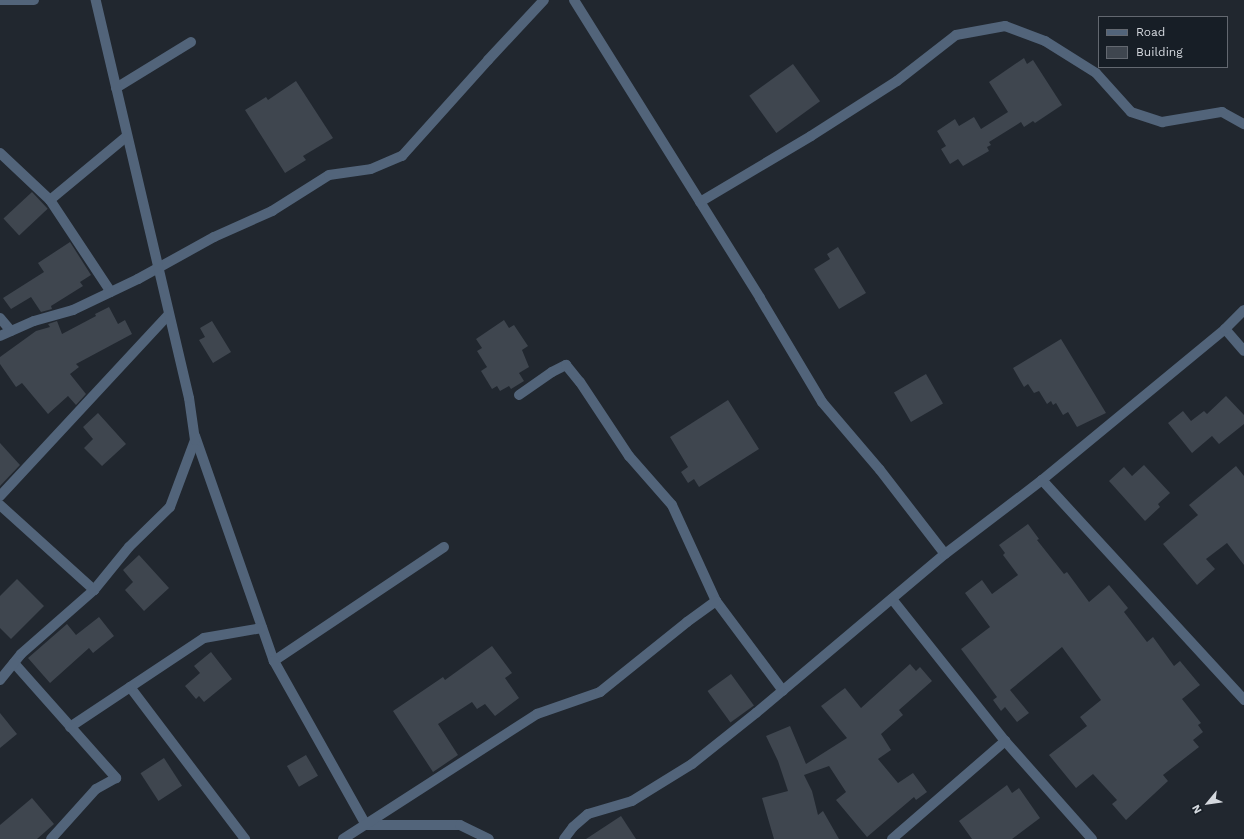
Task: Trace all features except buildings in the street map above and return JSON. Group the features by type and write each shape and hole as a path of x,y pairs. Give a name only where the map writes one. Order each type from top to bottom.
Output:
{"street":[{"path":"0,0 34,0"},
{"path":"0,680 22,654 94,590 129,547 170,507 195,440 189,398 96,0"},
{"path":"0,336 34,321 73,310 111,292 214,237 272,211 329,175 371,169 402,156 544,0"},
{"path":"574,0 822,402 880,470 945,554"},
{"path":"700,202 811,136 897,81 956,35 1005,26 1045,41 1096,73 1131,112 1162,122 1222,112 1244,124"},
{"path":"116,88 191,42"},
{"path":"50,200 127,136"},
{"path":"0,153 50,200 111,292"},
{"path":"564,839 573,826 588,814 632,801 692,764 783,691 945,554 1042,480 1225,329 1244,310"},
{"path":"0,496 169,314"},
{"path":"0,318 11,332"},
{"path":"1225,329 1244,351"},
{"path":"518,395 552,372 566,365 580,382 629,456 672,505 716,601 783,691"},
{"path":"194,434 274,661 366,825"},
{"path":"1042,480 1244,700"},
{"path":"0,505 94,590"},
{"path":"274,661 444,547"},
{"path":"892,599 1005,741 1092,839"},
{"path":"343,839 537,714 600,692 687,622 716,601"},
{"path":"70,727 204,638 262,628"},
{"path":"14,663 116,778 96,789 51,839"},
{"path":"130,687 245,839"},
{"path":"892,839 1005,741"},
{"path":"366,825 460,825 489,839"}]}
